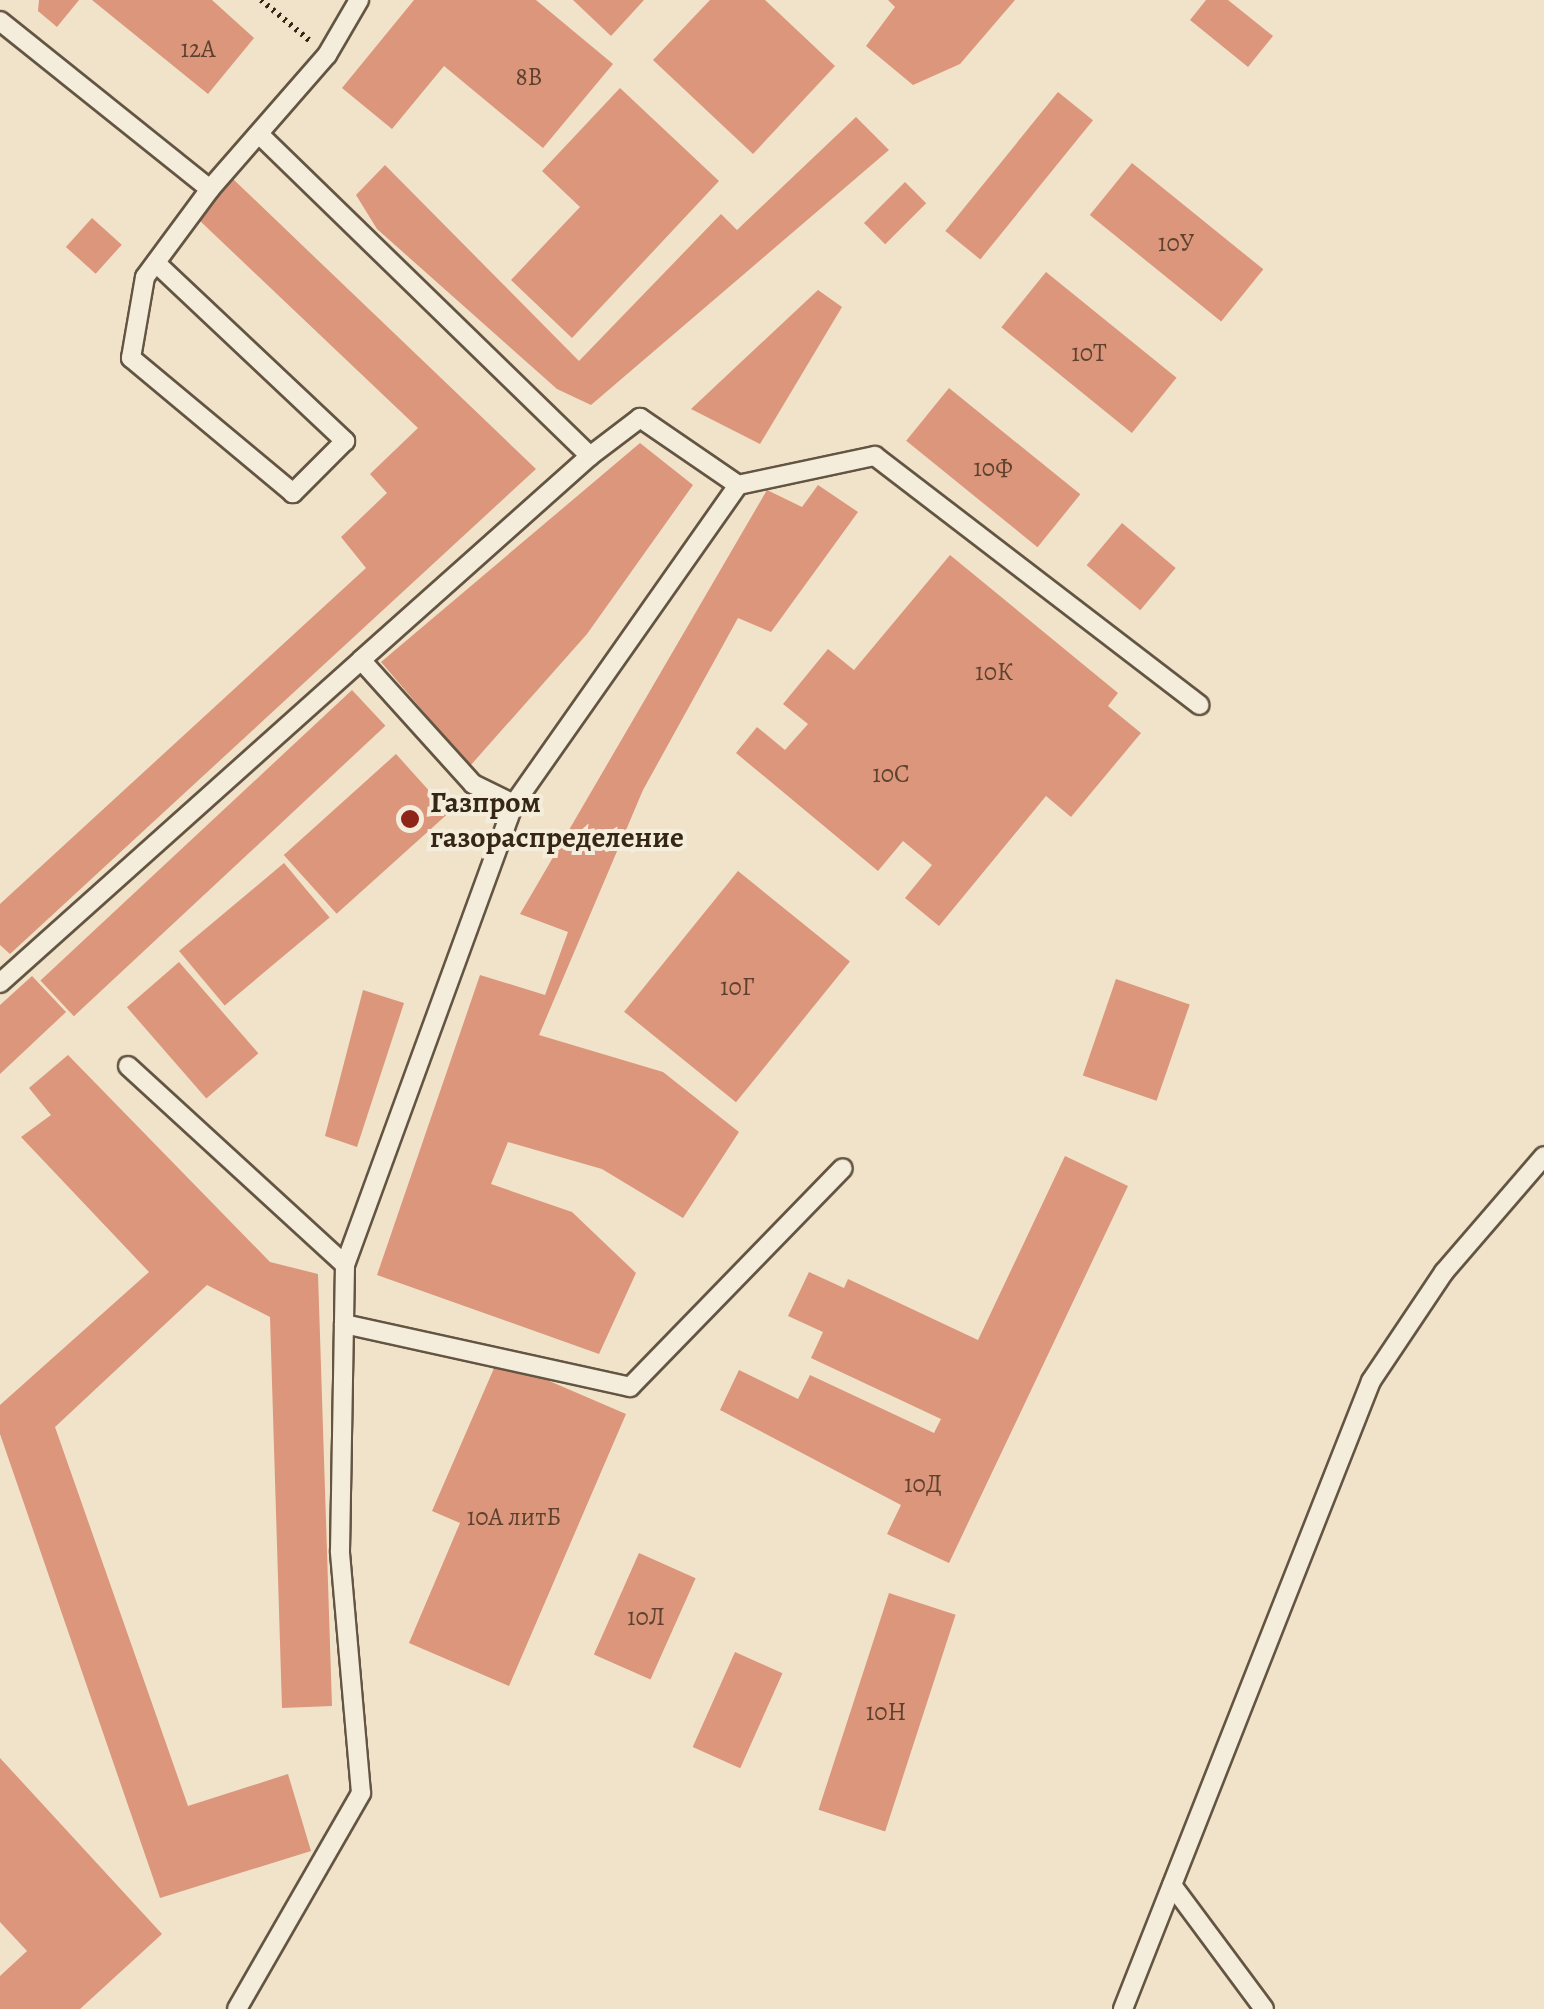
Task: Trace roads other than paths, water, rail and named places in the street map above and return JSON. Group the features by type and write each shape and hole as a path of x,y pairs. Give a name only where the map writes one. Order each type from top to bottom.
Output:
{"lane":[{"path":"156,263 345,440 293,493 131,358 156,263 210,188 327,55 359,0"},
{"path":"0,21 210,188"},
{"path":"259,134 590,456"},
{"path":"0,982 590,456 640,418 738,485"},
{"path":"237,2009 360,1793 340,1551 345,1265 514,804 738,485 875,456 1200,705"},
{"path":"361,660 472,784 514,804"},
{"path":"128,1066 345,1265"},
{"path":"1123,2009 1371,1381 1444,1272 1544,1156"},
{"path":"344,1324 630,1387 842,1168"},
{"path":"1172,1885 1264,2009"}],"place":[{"name":"Газпром газораспределение","path":"410,819"}]}
